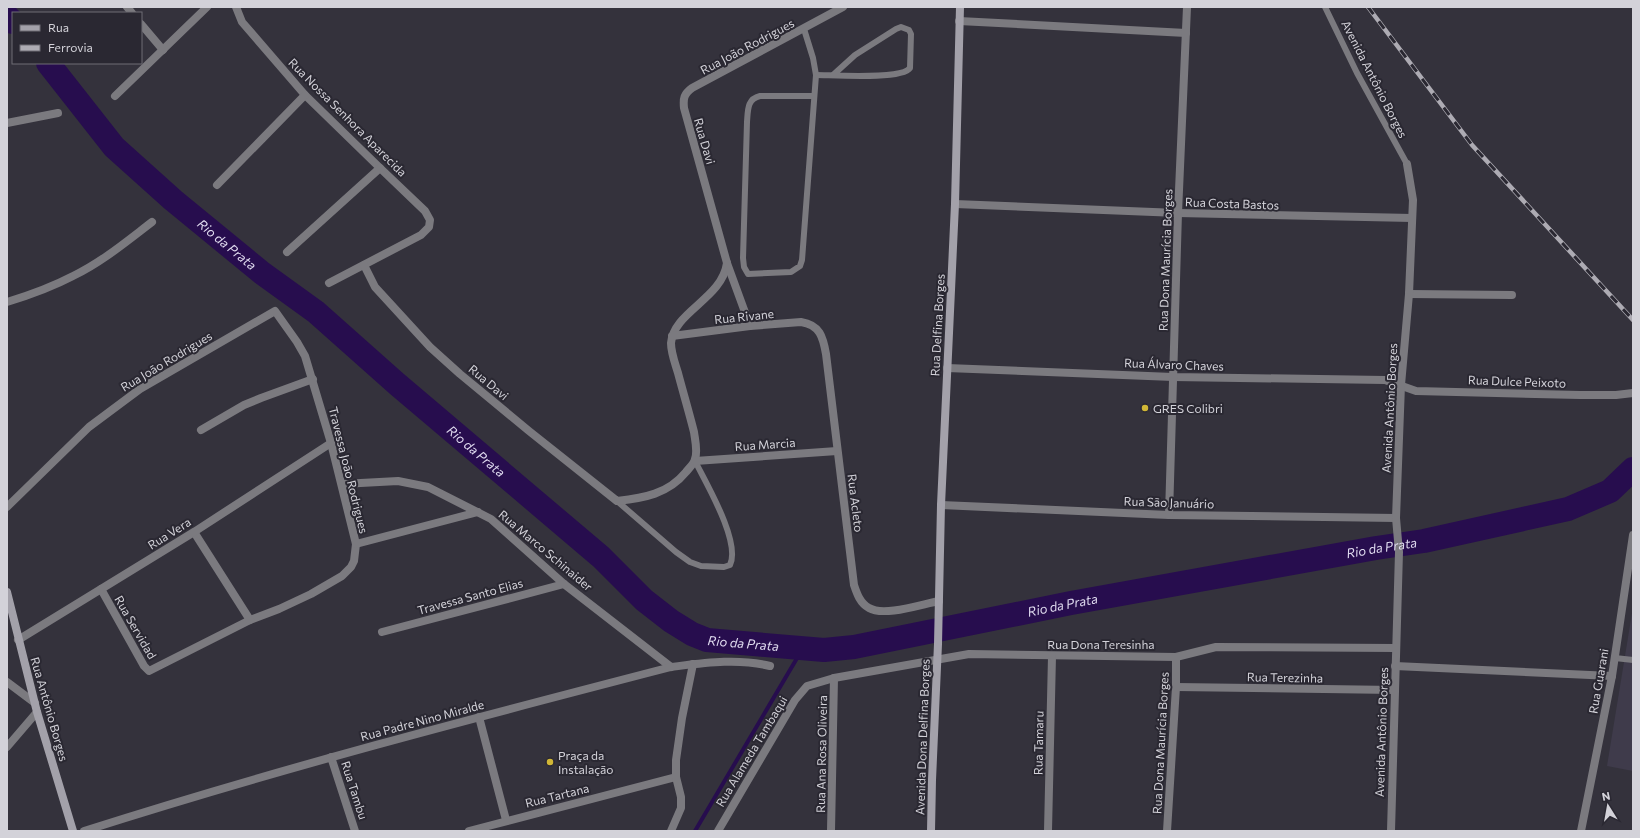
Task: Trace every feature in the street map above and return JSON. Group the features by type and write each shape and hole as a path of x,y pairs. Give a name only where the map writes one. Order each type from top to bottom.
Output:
{"street":[{"path":"114,96 164,50 207,7"},
{"name":"Rua Nossa Senhora Aparecida","path":"236,7 242,22 305,95 425,211 430,223 429,227 421,235 364,265"},
{"name":"Rua João Rodrigues","path":"685,95 692,88 843,7"},
{"name":"Rua Delfina Borges","path":"938,644 940,505 954,204 960,7"},
{"name":"Rua Dona Maurícia Borges","path":"1169,515 1178,213 1187,7"},
{"path":"959,21 1186,33"},
{"path":"142,25 164,50"},
{"path":"217,185 305,95"},
{"name":"Rua Davi","path":"685,95 684,108 728,263 750,326"},
{"path":"7,124 58,113"},
{"name":"Avenida Antônio Borges","path":"1391,831 1399,552 1396,518 1401,385 1409,294 1413,200 1406,164"},
{"path":"287,252 380,168"},
{"name":"Rua Costa Bastos","path":"954,204 1178,213 1412,218"},
{"path":"7,302 45,289 74,276 104,258 152,222"},
{"path":"672,336 682,321 722,280 728,263"},
{"path":"329,283 364,265"},
{"name":"Rua Davi","path":"364,265 375,287 430,348 523,427 617,501"},
{"path":"1409,294 1512,295"},
{"name":"Travessa Joāo Rodrigues","path":"154,670 250,620 298,600 342,576 348,571 354,561 356,544 332,443 313,379 305,356 275,311"},
{"name":"Rua Joāo Rodrigues","path":"7,507 89,427 140,389 275,311"},
{"name":"Rua Rivane","path":"672,336 750,326 801,322 808,323 816,328"},
{"name":"Rua Acleto","path":"816,328 823,338 826,354 854,585 857,596 868,608 880,611 938,600"},
{"name":"Rua Davi","path":"672,336 672,353 696,442 695,461"},
{"name":"Rua Álvaro Chaves","path":"947,368 1173,377 1384,380 1401,385"},
{"path":"201,430 244,405 313,379"},
{"name":"Rua Dulce Peixoto","path":"1401,385 1416,390 1580,395 1616,395 1633,393"},
{"name":"Rua Vera","path":"18,640 194,532 332,443"},
{"name":"Rua Marcia","path":"695,461 837,451"},
{"path":"617,501 649,496 665,490 680,479 695,461"},
{"name":"Rua Marco Schinaider","path":"342,484 398,481 428,487 491,519 508,532 564,584 671,667"},
{"name":"Rua Sāo Januário","path":"940,505 1169,515 1396,518"},
{"path":"356,544 478,512"},
{"path":"194,532 250,620"},
{"name":"Rua Guarani","path":"1581,831 1612,676 1633,535"},
{"name":"Travessa Santo Elias","path":"382,632 564,584"},
{"name":"Rua Servidad","path":"101,590 144,666 148,670 154,670"},
{"name":"Rua Antônio Borges","path":"7,592 37,712 73,831"},
{"name":"Avenida Dona Delfina Borges","path":"931,831 938,644"},
{"name":"Rua Dona Teresinha","path":"807,686 834,678 969,654 1176,657 1216,647 1396,648"},
{"name":"Rua Tamaru","path":"1048,831 1052,656"},
{"name":"Rua Dona Maurícia Borges","path":"1167,831 1176,687 1176,657"},
{"name":"Rua Padre Nino Miralde","path":"84,831 197,795 332,757 671,667 744,661 770,666"},
{"path":"671,831 681,808 681,798 676,777 678,742 693,664"},
{"path":"1395,666 1612,676"},
{"name":"Rua Ana Rosa Oliveira","path":"831,831 834,678"},
{"path":"7,682 35,703"},
{"name":"Rua Alameda Tambaqui","path":"719,830 795,700 807,686"},
{"name":"Rua Terezinha","path":"1176,687 1395,690"},
{"path":"7,747 37,712"},
{"path":"479,717 506,820"},
{"name":"Rua Tambu","path":"332,757 355,831"},
{"name":"Rua Tartana","path":"468,831 676,777"}],"lane":[{"name":"Avenida Antônio Borges","path":"1325,7 1357,73 1406,164"},
{"path":"816,75 880,76 907,72 910,65 911,34 909,30 901,27 855,55 833,75"},
{"path":"804,29 813,58 816,75 813,96 802,260 800,266 791,272 748,274 744,267 743,258 747,122 749,105 752,100 760,96 813,96"},
{"name":"Rua Davi","path":"617,501 676,552 690,562 701,566 724,567 730,565 733,558 726,526 695,461"},
{"path":"1615,658 1633,660"}],"shaded area":[{"path":"1633,607 1633,771 1607,766"}],"waterway":[{"name":"Rio da Prata","path":"7,16 12,21"},
{"name":"Rio da Prata","path":"49,64 114,147 173,200 262,273 316,312 397,384 601,557 644,600 671,621 692,634 707,640 824,650 854,647 1071,603 1376,548 1424,541 1568,509 1610,491 1633,469"},
{"path":"695,831 803,648"}],"railway":[{"path":"1368,7 1472,145 1633,320"}],"place":[{"name":"GRES Colibri","path":"1145,408"},
{"name":"Praça da Instalação","path":"550,762"}]}
